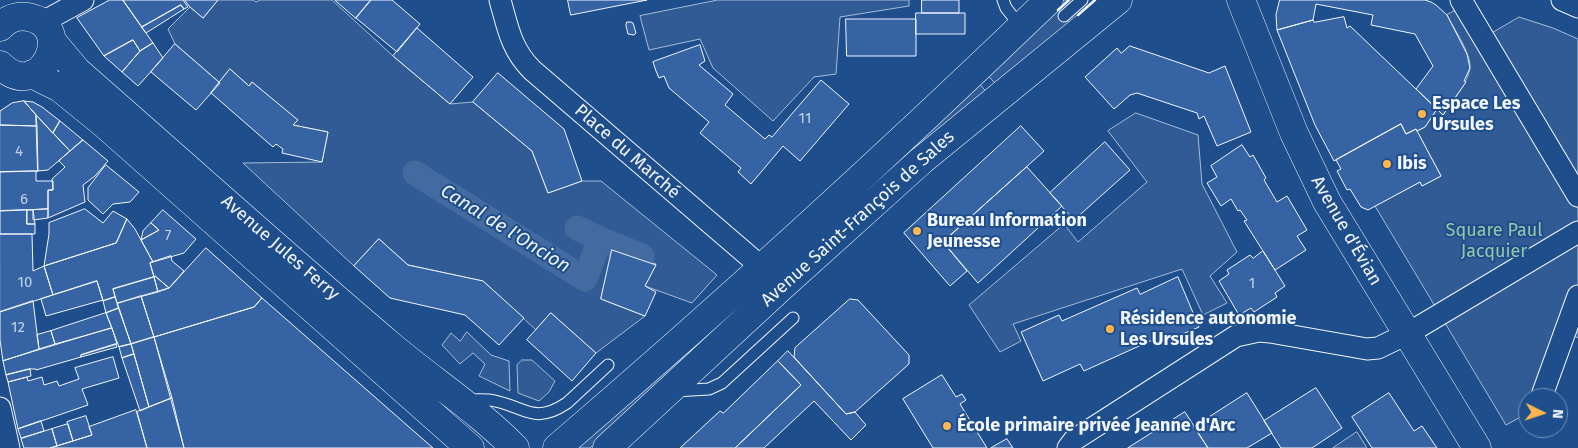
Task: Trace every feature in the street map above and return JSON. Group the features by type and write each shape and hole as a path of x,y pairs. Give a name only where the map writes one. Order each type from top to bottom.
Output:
{"street":[{"path":"13,76 41,69 48,61 52,52 20,22 83,0"},
{"name":"Place du Marché","path":"500,0 513,44 520,57 532,70 751,258 780,288"},
{"name":"Avenue Saint-François de Sales","path":"607,448 922,160 1118,0"},
{"name":"Avenue d'Évian","path":"1241,0 1309,168 1327,202 1477,448"},
{"path":"1461,0 1578,196"},
{"path":"1562,0 1578,7"},
{"name":"Avenue Saint-François de Sales","path":"557,448 631,386 761,269 911,132 1021,27 1056,8"},
{"name":"Avenue Jules Ferry","path":"20,22 77,70 470,448"},
{"name":"Avenue Jules Ferry","path":"13,76 60,88 261,247 390,345 486,422 515,448"},
{"path":"1069,446 1161,383 1236,336 1253,332 1270,332 1372,349 1383,346 1407,334 1578,232"},
{"path":"1545,388 1578,296"},
{"path":"0,408 9,448"}],"lane":[{"path":"1003,0 1006,8 1021,27"},
{"path":"1056,8 1082,0"},
{"path":"668,392 709,389 722,383 793,318"},
{"path":"457,400 495,401 529,413 545,413 560,408 567,403 608,365"}],"green space":[{"path":"218,0 253,0 256,2 260,0 332,0 393,56 450,104 473,102 532,151 548,193 582,181 601,181 717,275 692,303 645,286 656,264 613,250 601,299 645,316 596,353 551,313 536,330 483,281 408,265 379,239 354,266 243,163 322,162 328,132 293,125 297,120 252,82 249,86 230,69 220,83 175,44 168,29 190,7 203,18"},
{"path":"718,0 909,0 909,6 840,17 836,74 814,77 773,121 713,68 700,39 649,50 640,16"},
{"path":"1063,0 1069,0 1058,10 1070,23 1095,0 1101,0 999,88 986,73"},
{"name":"Square Paul Jacquier","path":"1464,6 1483,38 1519,17 1553,28 1578,39 1578,338 1565,330 1545,388 1518,388 1518,418 1506,425 1375,206 1420,182 1422,186 1441,176 1417,131 1425,127 1437,109 1443,115 1469,74 1470,62 1468,55 1447,15"},
{"path":"977,81 990,96 812,249 805,242"},
{"path":"1136,113 1198,135 1202,184 1237,252 1210,276 1227,303 1203,315 1182,269 1013,324 1021,341 1000,352 969,305 1064,224 1078,242 1147,182 1108,131"},
{"path":"751,294 753,295 751,303 590,448 574,448"},
{"path":"467,332 491,355 509,361 510,391 479,376 485,364 473,353 460,364 442,345 451,333 460,341"},
{"path":"522,360 532,360 555,381 549,392 539,401 518,393 517,365"},
{"path":"1357,432 1367,448 1333,448"}],"building":[{"path":"110,0 123,0 153,43 140,51 133,40 104,56 77,18"},
{"path":"123,0 183,0 188,7 184,9 181,5 142,27"},
{"path":"185,0 218,0 203,18"},
{"path":"335,0 371,0 356,18"},
{"path":"371,0 392,0 420,24 397,52 356,18"},
{"path":"568,0 647,0 571,15"},
{"path":"922,0 959,0 959,13 922,13"},
{"path":"1280,0 1425,0 1431,2 1447,15 1467,54 1470,68 1464,81 1466,82 1443,115 1416,89 1433,66 1415,34 1371,25 1373,15 1316,4 1313,20 1277,30 1276,15"},
{"path":"181,5 184,9 146,33 142,28 142,27"},
{"path":"916,13 965,13 965,34 916,34"},
{"path":"1344,17 1347,28 1350,26 1437,109 1425,127 1406,134 1401,124 1334,161 1315,125 1277,30 1313,20 1314,22"},
{"path":"846,19 916,19 916,56 847,56"},
{"path":"627,22 633,23 636,33 634,35 628,34"},
{"path":"417,28 473,77 450,104 393,56"},
{"path":"133,40 140,51 122,72 104,56"},
{"path":"153,43 163,58 138,86 122,72 140,51"},
{"path":"175,44 220,83 196,110 151,72"},
{"path":"700,45 705,61 699,65 733,94 725,105 765,139 769,135 772,137 821,80 849,104 800,161 783,146 751,184 738,172 741,168 700,133 709,122 669,88 664,76 659,78 656,71 653,62"},
{"path":"1130,46 1209,73 1225,66 1251,132 1217,146 1204,116 1199,119 1197,113 1137,93 1130,95 1114,109 1085,77 1117,48 1121,53"},
{"path":"230,69 249,86 252,82 298,120 293,125 328,132 322,162 282,153 283,149 276,144 273,147 211,93"},
{"path":"498,73 564,129 582,181 548,193 532,151 473,102"},
{"path":"24,101 36,115 37,126 0,125 0,111 12,103"},
{"path":"24,101 33,102 42,107 60,121 53,133"},
{"path":"36,115 70,151 48,170 38,171"},
{"path":"60,121 83,140 70,151 53,133"},
{"name":"Ibis","path":"1401,124 1406,134 1416,129 1441,176 1422,186 1420,182 1368,210 1361,207 1350,189 1347,190 1337,171 1341,169 1336,160"},
{"path":"0,125 37,126 38,171 0,172"},
{"path":"1021,126 1044,151 943,242 967,271 950,286 904,233"},
{"path":"83,140 108,161 95,176 83,185 85,202 48,218 48,190 53,190 52,179 65,167 59,161"},
{"path":"1105,142 1130,170 1074,220 1050,193"},
{"path":"1242,145 1250,157 1253,155 1266,178 1264,180 1277,202 1287,196 1307,230 1297,236 1306,250 1275,270 1244,221 1247,220 1240,210 1238,211 1231,199 1221,206 1207,183 1217,177 1211,166"},
{"path":"106,165 139,192 130,202 113,204 103,214 88,200 88,188"},
{"path":"1027,167 1062,206 978,283 943,242"},
{"path":"38,171 36,172 36,181 53,181 53,190 48,190 48,209 0,211 0,172"},
{"path":"48,209 48,218 33,220 33,210"},
{"path":"85,209 103,223 113,211 127,219 116,243 44,266 49,223"},
{"path":"27,210 27,224 35,224 35,234 0,234 0,211"},
{"path":"27,210 33,210 35,224 27,224"},
{"path":"163,210 196,239 184,253 153,262 141,240 159,230 151,223"},
{"path":"127,219 135,229 153,262 150,263 154,277 113,289 115,297 103,301 97,281 53,295 44,266 116,243"},
{"path":"151,223 159,230 141,240 143,231"},
{"path":"0,234 32,234 33,271 44,266 53,295 0,312"},
{"path":"379,239 408,265 483,281 524,318 499,345 465,315 390,298 354,266"},
{"path":"206,248 262,298 254,307 154,337 141,296 169,288"},
{"path":"612,250 656,265 645,286 656,292 645,316 601,299"},
{"path":"1263,251 1285,286 1275,293 1277,297 1254,312 1251,308 1239,315 1219,281 1229,274 1227,270 1250,255 1253,258"},
{"path":"171,256 172,261 184,271 169,288 154,277 150,263"},
{"path":"155,276 169,288 158,292"},
{"path":"154,277 158,292 117,303 113,289"},
{"name":"Résidence autonomie Les Ursules","path":"1178,277 1199,327 1162,343 1159,337 1084,371 1080,364 1043,381 1021,332 1059,315 1062,321 1137,288 1140,294"},
{"path":"97,281 103,300 46,316 41,299"},
{"path":"141,296 154,337 131,344 117,304"},
{"path":"115,297 119,308 106,313 103,301"},
{"path":"262,298 433,448 184,448 154,337 254,307"},
{"path":"850,299 858,300 909,355 909,364 855,412 846,414 794,357 795,348"},
{"path":"33,301 39,349 3,361 0,340 0,312"},
{"path":"119,308 131,344 119,347 106,313"},
{"path":"106,313 112,328 55,344 51,331"},
{"path":"551,313 596,353 572,381 527,340"},
{"path":"112,328 117,344 36,370 30,369 6,375 3,361"},
{"path":"51,331 55,344 39,349 37,335"},
{"path":"154,337 172,398 149,407 131,344"},
{"path":"116,344 117,347 81,357 81,355"},
{"path":"131,344 134,354 122,358 119,347"},
{"path":"788,351 846,414 855,412 866,425 851,440 814,401 764,448 735,448 801,385 778,361"},
{"path":"134,354 149,407 140,411 122,358"},
{"path":"113,357 119,378 82,389 88,405 18,429 8,382 27,377 28,381 42,377 44,385 57,381 59,386 79,379 75,368"},
{"path":"778,361 801,385 735,448 680,448 720,411 723,413"},
{"path":"30,369 31,376 8,382 6,375"},
{"name":"École primaire privée Jeanne d'Arc","path":"942,375 956,397 962,394 966,400 960,404 987,448 933,448 903,399"},
{"path":"1316,388 1342,428 1312,448 1281,448 1264,421"},
{"path":"1247,393 1272,433 1247,448 1208,448 1194,427"},
{"path":"1389,393 1414,431 1422,426 1437,448 1372,448 1352,417"},
{"path":"172,398 184,448 147,448 137,412"},
{"path":"136,410 147,448 50,448 92,435 89,427"},
{"path":"1185,412 1208,448 1128,448"},
{"path":"86,416 92,435 73,441 67,422"},
{"path":"41,421 44,431 21,438 18,429"},
{"path":"68,424 73,441 57,446 52,429"},
{"path":"52,429 57,446 50,448 24,448 21,439"},
{"name":"École primaire privée Jeanne d'Arc","path":"1007,439 1013,448 991,448"}],"waterway":[{"name":"Canal de l'Oncion","path":"415,173 585,279 600,239 642,256"},
{"name":"Canal de l'Oncion","path":"577,228 600,239"}],"wall":[{"path":"1058,10 1069,0"},
{"path":"1078,15 1095,0"}],"place":[{"name":"Espace Les Ursules","path":"1422,114"},
{"name":"Ibis","path":"1387,164"},
{"name":"Bureau Information Jeunesse","path":"917,231"},
{"name":"Résidence autonomie Les Ursules","path":"1110,329"},
{"name":"École primaire privée Jeanne d'Arc","path":"947,426"}]}
